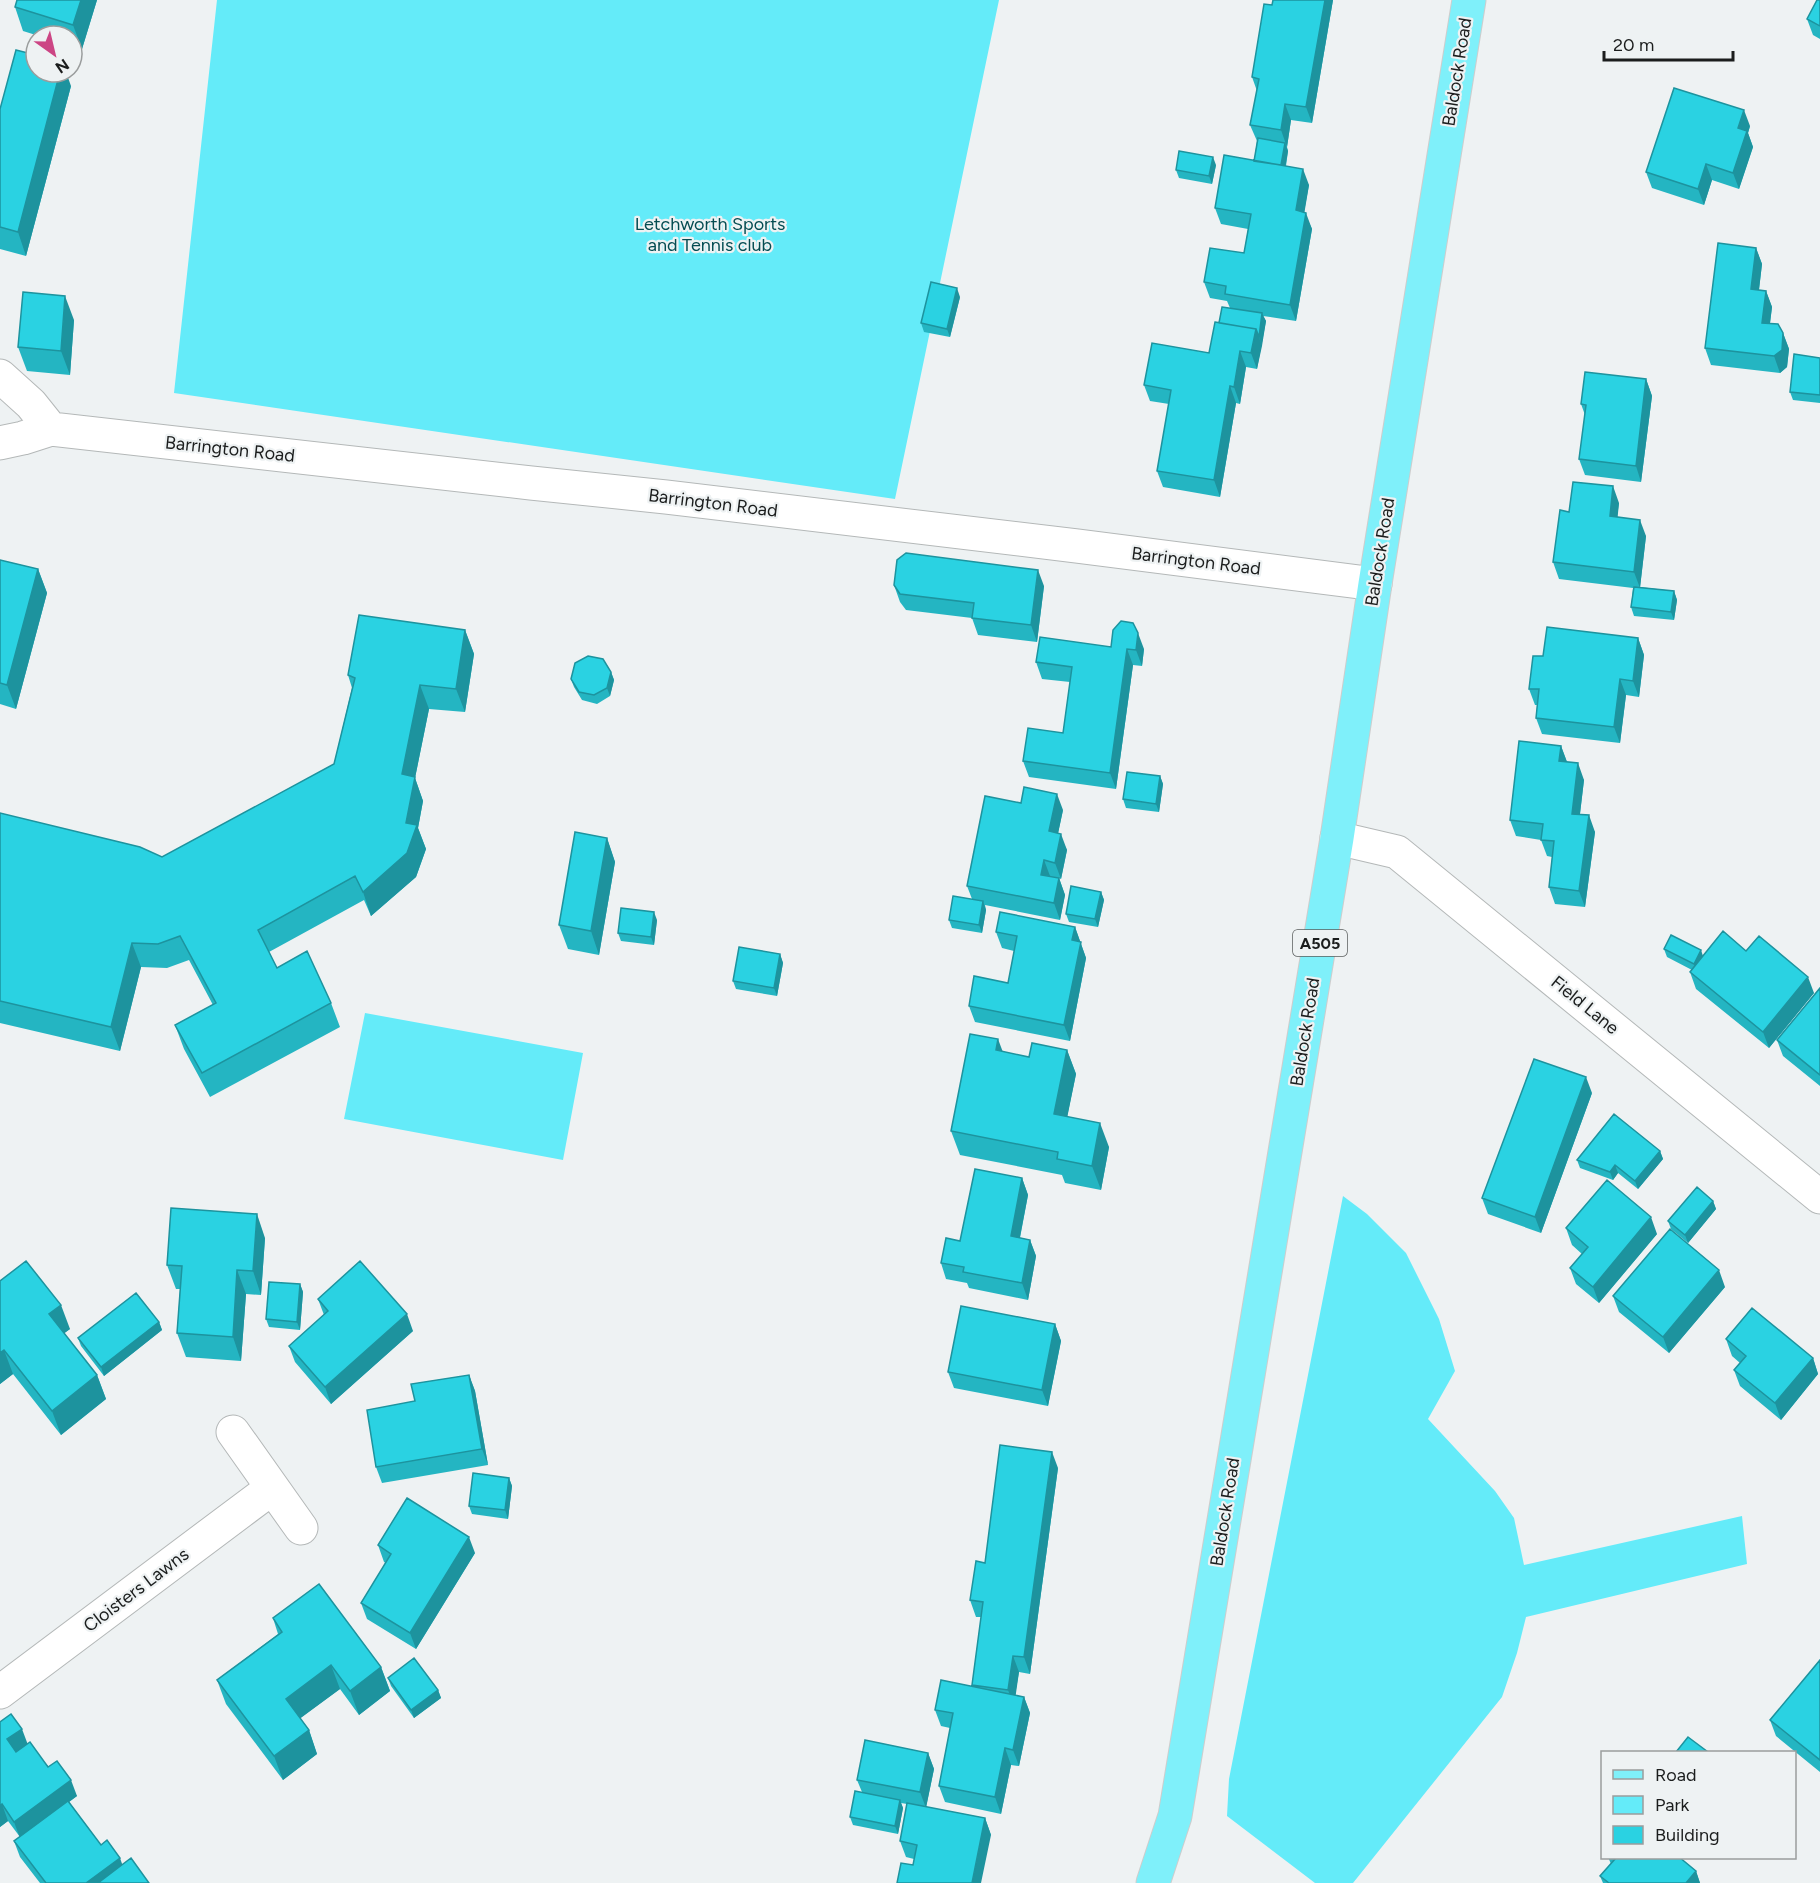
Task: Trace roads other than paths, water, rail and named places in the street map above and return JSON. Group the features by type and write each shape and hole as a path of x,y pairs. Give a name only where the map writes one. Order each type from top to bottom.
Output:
{"main road":[{"name":"Baldock Road","path":"1153,1883 1175,1816 1337,838 1468,0"}],"street":[{"path":"0,376 31,404 51,429"},
{"name":"Barrington Road","path":"0,443 51,429 666,496 1066,544 1375,585"},
{"name":"Field Lane","path":"1337,838 1397,852 1820,1197"},
{"path":"233,1432 301,1528"},
{"name":"Cloisters Lawns","path":"0,1692 272,1488"}],"park label":[{"name":"Letchworth Sports and Tennis club","path":"710,234"}]}
